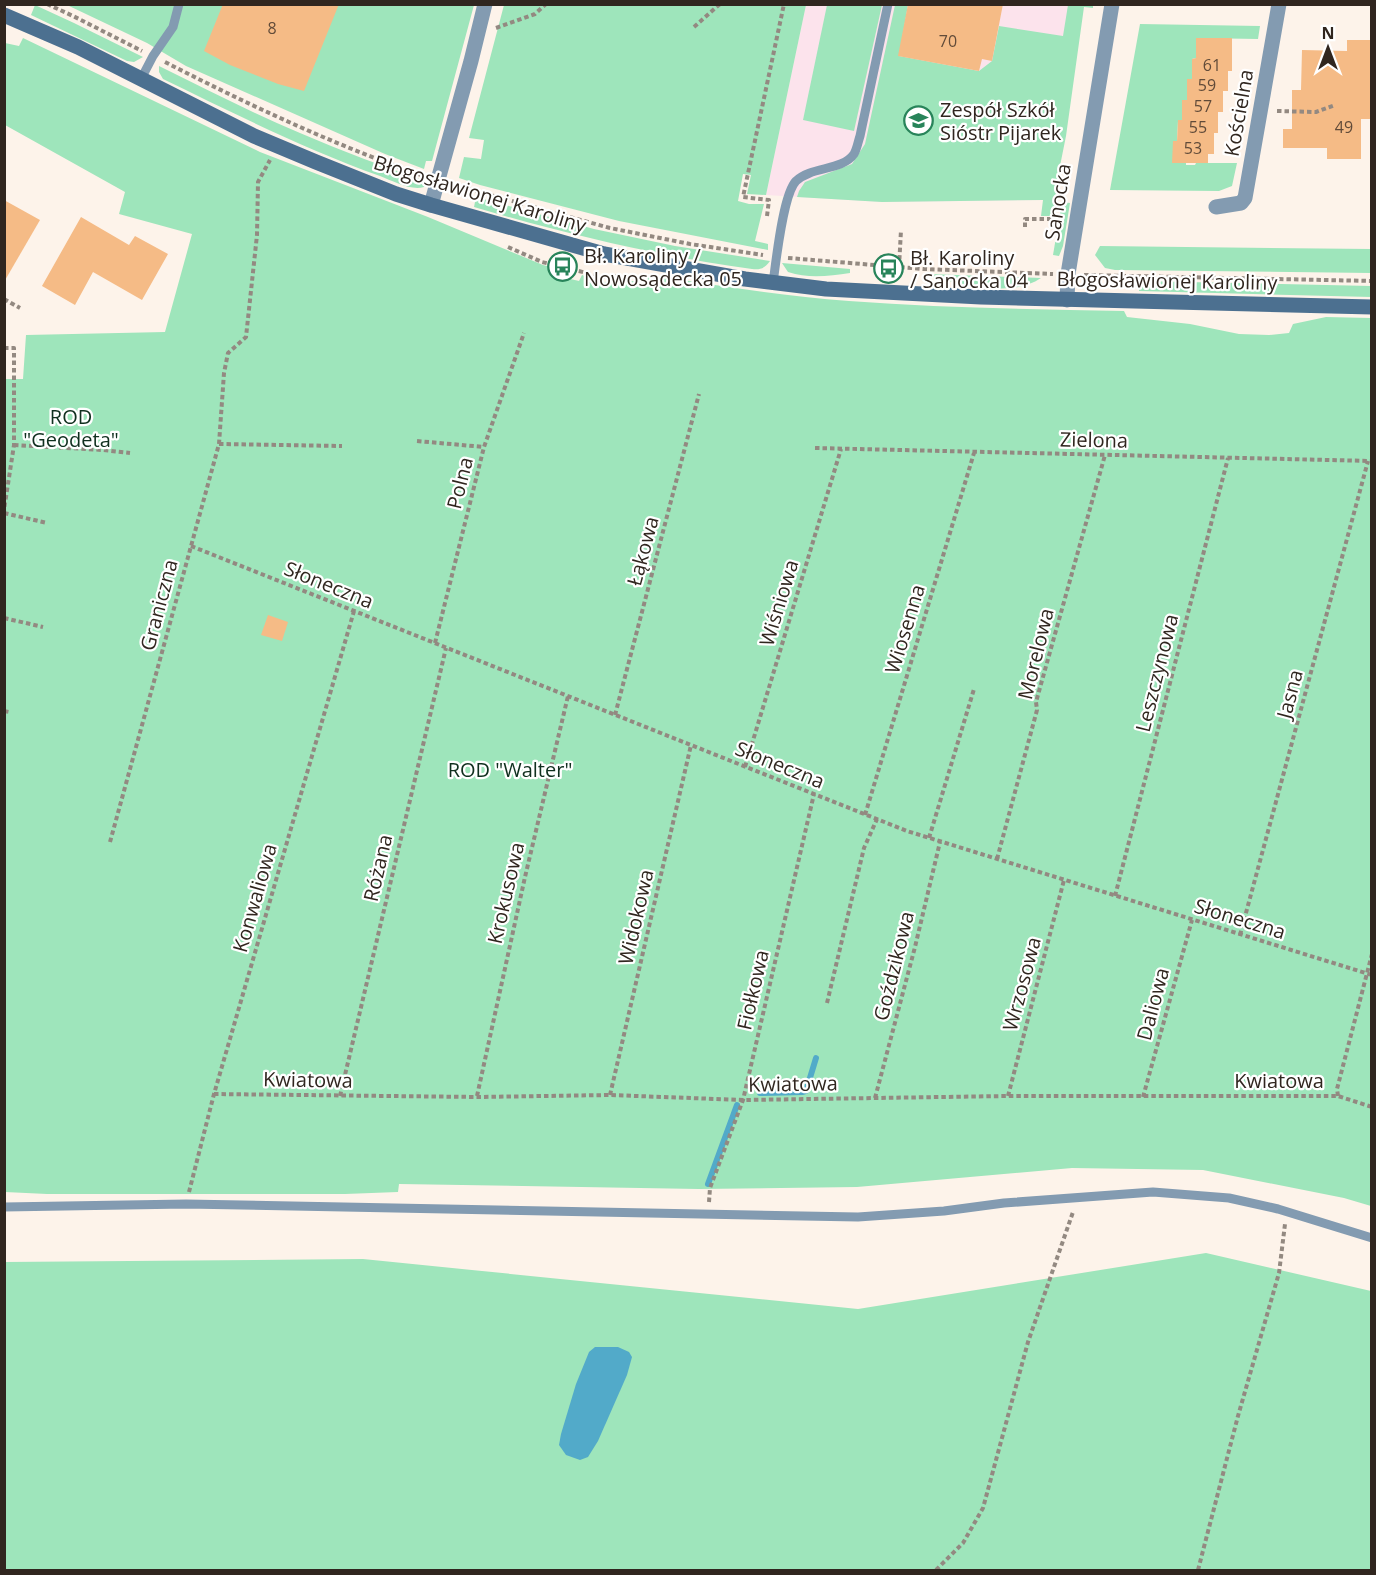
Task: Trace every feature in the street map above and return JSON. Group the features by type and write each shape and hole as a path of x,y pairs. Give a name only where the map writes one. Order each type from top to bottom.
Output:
{"street":[{"path":"431,205 485,4"},
{"name":"Sanocka","path":"1067,300 1068,274 1112,4"},
{"name":"Kościelna","path":"1216,207 1241,203 1245,198 1279,4"},
{"name":"Błogosławionej Karoliny","path":"4,15 78,47 277,146 396,194 604,254 773,283 885,293 1371,307"}],"lane":[{"path":"141,80 173,27 179,4"},
{"path":"773,283 791,187 807,173 832,167 854,154 860,136 888,4"},
{"path":"4,1207 186,1204 858,1217 1153,1192 1229,1198 1286,1212 1371,1238"}],"path":[{"path":"47,4 146,53"},
{"path":"495,28 535,14 546,4"},
{"path":"694,27 720,4"},
{"path":"766,218 769,200 743,197 784,4"},
{"path":"160,60 309,132 377,160 438,181 610,228 690,244 777,257 899,267 1045,274"},
{"path":"1272,111 1316,112 1335,105"},
{"name":"Graniczna","path":"110,842 219,444 224,373 228,353 246,337 257,235 258,182 277,146"},
{"path":"1024,226 1025,219 1057,219"},
{"path":"899,267 901,230"},
{"path":"504,245 542,262 603,277 620,276"},
{"path":"1100,275 1371,281"},
{"path":"4,299 20,308"},
{"name":"Polna","path":"435,643 484,447 524,333"},
{"path":"4,348 14,348 14,445 4,511 47,523"},
{"name":"Łąkowa","path":"615,715 699,394"},
{"path":"417,441 484,447"},
{"path":"219,444 342,446"},
{"path":"14,445 130,453"},
{"name":"Zielona","path":"815,448 1370,461"},
{"name":"Wiśniowa","path":"745,767 842,449"},
{"path":"4,452 13,452"},
{"name":"Wiosenna","path":"865,815 974,453"},
{"name":"Morelowa","path":"997,859 1037,710 1036,702 1105,455"},
{"name":"Leszczynowa","path":"1115,896 1228,458"},
{"name":"Jasna","path":"1240,935 1370,461"},
{"name":"Słoneczna","path":"191,546 865,815 940,842 1369,974"},
{"name":"Konwaliowa","path":"188,1194 214,1094 354,611"},
{"path":"4,618 43,627"},
{"name":"Różana","path":"340,1095 446,648"},
{"path":"929,838 974,689"},
{"name":"Krokusowa","path":"477,1096 568,696"},
{"name":"Widokowa","path":"610,1095 691,745"},
{"name":"Fiołkowa","path":"710,1188 743,1100 814,794"},
{"path":"827,1003 864,848 877,819"},
{"name":"Goździkowa","path":"875,1098 940,842"},
{"name":"Wrzosowa","path":"1008,1096 1064,880"},
{"name":"Daliowa","path":"1143,1097 1192,920"},
{"path":"1338,1096 1337,1089 1369,974 1371,954"},
{"name":"Kwiatowa","path":"214,1094 610,1095 743,1100 1008,1096 1338,1096 1371,1107"},
{"path":"936,1570 963,1543 983,1508 1028,1342 1079,1197"},
{"path":"1198,1570 1238,1416 1279,1273 1286,1212"}],"shaded area":[{"name":"Zespół Szkół Sióstr Pijarek","path":"806,5 1074,5 1043,200 882,202 766,195"}],"green space":[{"path":"35,5 143,57 134,62 127,61 31,15"},
{"path":"67,5 474,5 432,161 426,161 424,169 186,66 147,43"},
{"path":"504,5 806,5 766,195 747,194 751,175 743,174 738,201 764,204 755,241 768,244 768,250 619,221 459,178 464,157 481,159 484,140 469,138"},
{"path":"827,5 882,5 854,131 803,120"},
{"path":"895,5 908,5 899,56 979,71 992,61 999,26 1063,36 1068,5 1093,5 1093,8 1084,7 1066,136 1058,176 1055,216 1041,216 1043,200 882,202 797,197 805,182 852,164 865,144"},
{"path":"1140,24 1260,26 1258,39 1197,38 1196,58 1192,59 1192,79 1187,79 1187,100 1182,100 1182,120 1178,121 1177,141 1173,141 1173,163 1195,165 1196,163 1237,163 1232,186 1219,191 1110,190"},
{"name":"ROD \"Walter\"","path":"23,38 260,152 428,217 543,265 559,269 558,276 579,281 582,275 603,282 636,281 649,275 849,301 952,307 1124,311 1127,317 1190,324 1239,334 1289,333 1293,324 1326,317 1371,318 1371,1206 1344,1198 1203,1170 1072,1168 857,1187 699,1189 399,1184 398,1192 345,1194 5,1192 5,379 23,379 26,335 165,332 192,234 119,214 125,192 5,125 5,43 19,46"},
{"path":"159,66 282,125 428,182 424,187 419,188 402,185 297,143 163,79"},
{"path":"476,197 594,229 675,246 770,261 762,268 752,269 682,258 612,243 474,207"},
{"path":"1062,202 1070,203 1063,246 1059,256 1053,255"},
{"path":"1100,246 1371,249 1371,273 1115,270 1105,268 1095,255"},
{"path":"782,263 850,269 850,273 804,276 788,272"},
{"path":"929,274 1041,278 1015,288 986,288 929,277"},
{"path":"1139,281 1371,286 1371,297 1139,291"},
{"path":"1206,1253 1371,1291 1371,1570 5,1570 4,1262 363,1259 858,1309"}],"water":[{"path":"595,1347 618,1347 629,1352 632,1357 627,1375 598,1441 588,1457 580,1460 566,1455 559,1445 576,1384 589,1352"}],"building":[{"path":"223,4 339,4 304,91 278,84 230,65 204,51"},
{"path":"908,4 1003,4 992,61 982,59 979,71 898,56"},
{"path":"1196,38 1232,38 1232,71 1228,71 1228,91 1223,91 1223,112 1218,112 1218,133 1214,133 1214,154 1208,154 1208,163 1172,163 1173,141 1177,141 1178,120 1182,120 1182,100 1187,100 1187,79 1192,79 1192,59 1196,58"},
{"path":"1347,40 1371,40 1370,119 1361,119 1361,159 1327,159 1327,148 1283,148 1283,129 1292,129 1292,90 1301,90 1302,50 1347,51"},
{"path":"4,200 40,220 4,282"},
{"path":"81,217 129,245 135,236 168,254 142,300 93,272 75,305 42,286"},
{"path":"268,615 288,622 282,641 261,635"}],"waterway":[{"path":"760,1093 806,1091 816,1058"},
{"path":"708,1184 737,1105"}],"place":[{"name":"Zespół Szkół Sióstr Pijarek","path":"919,121"},
{"name":"Bł. Karoliny / Nowosądecka 05","path":"563,267"},
{"name":"Bł. Karoliny / Sanocka 04","path":"889,269"}],"park label":[{"name":"ROD \"Geodeta\"","path":"71,428"}]}
